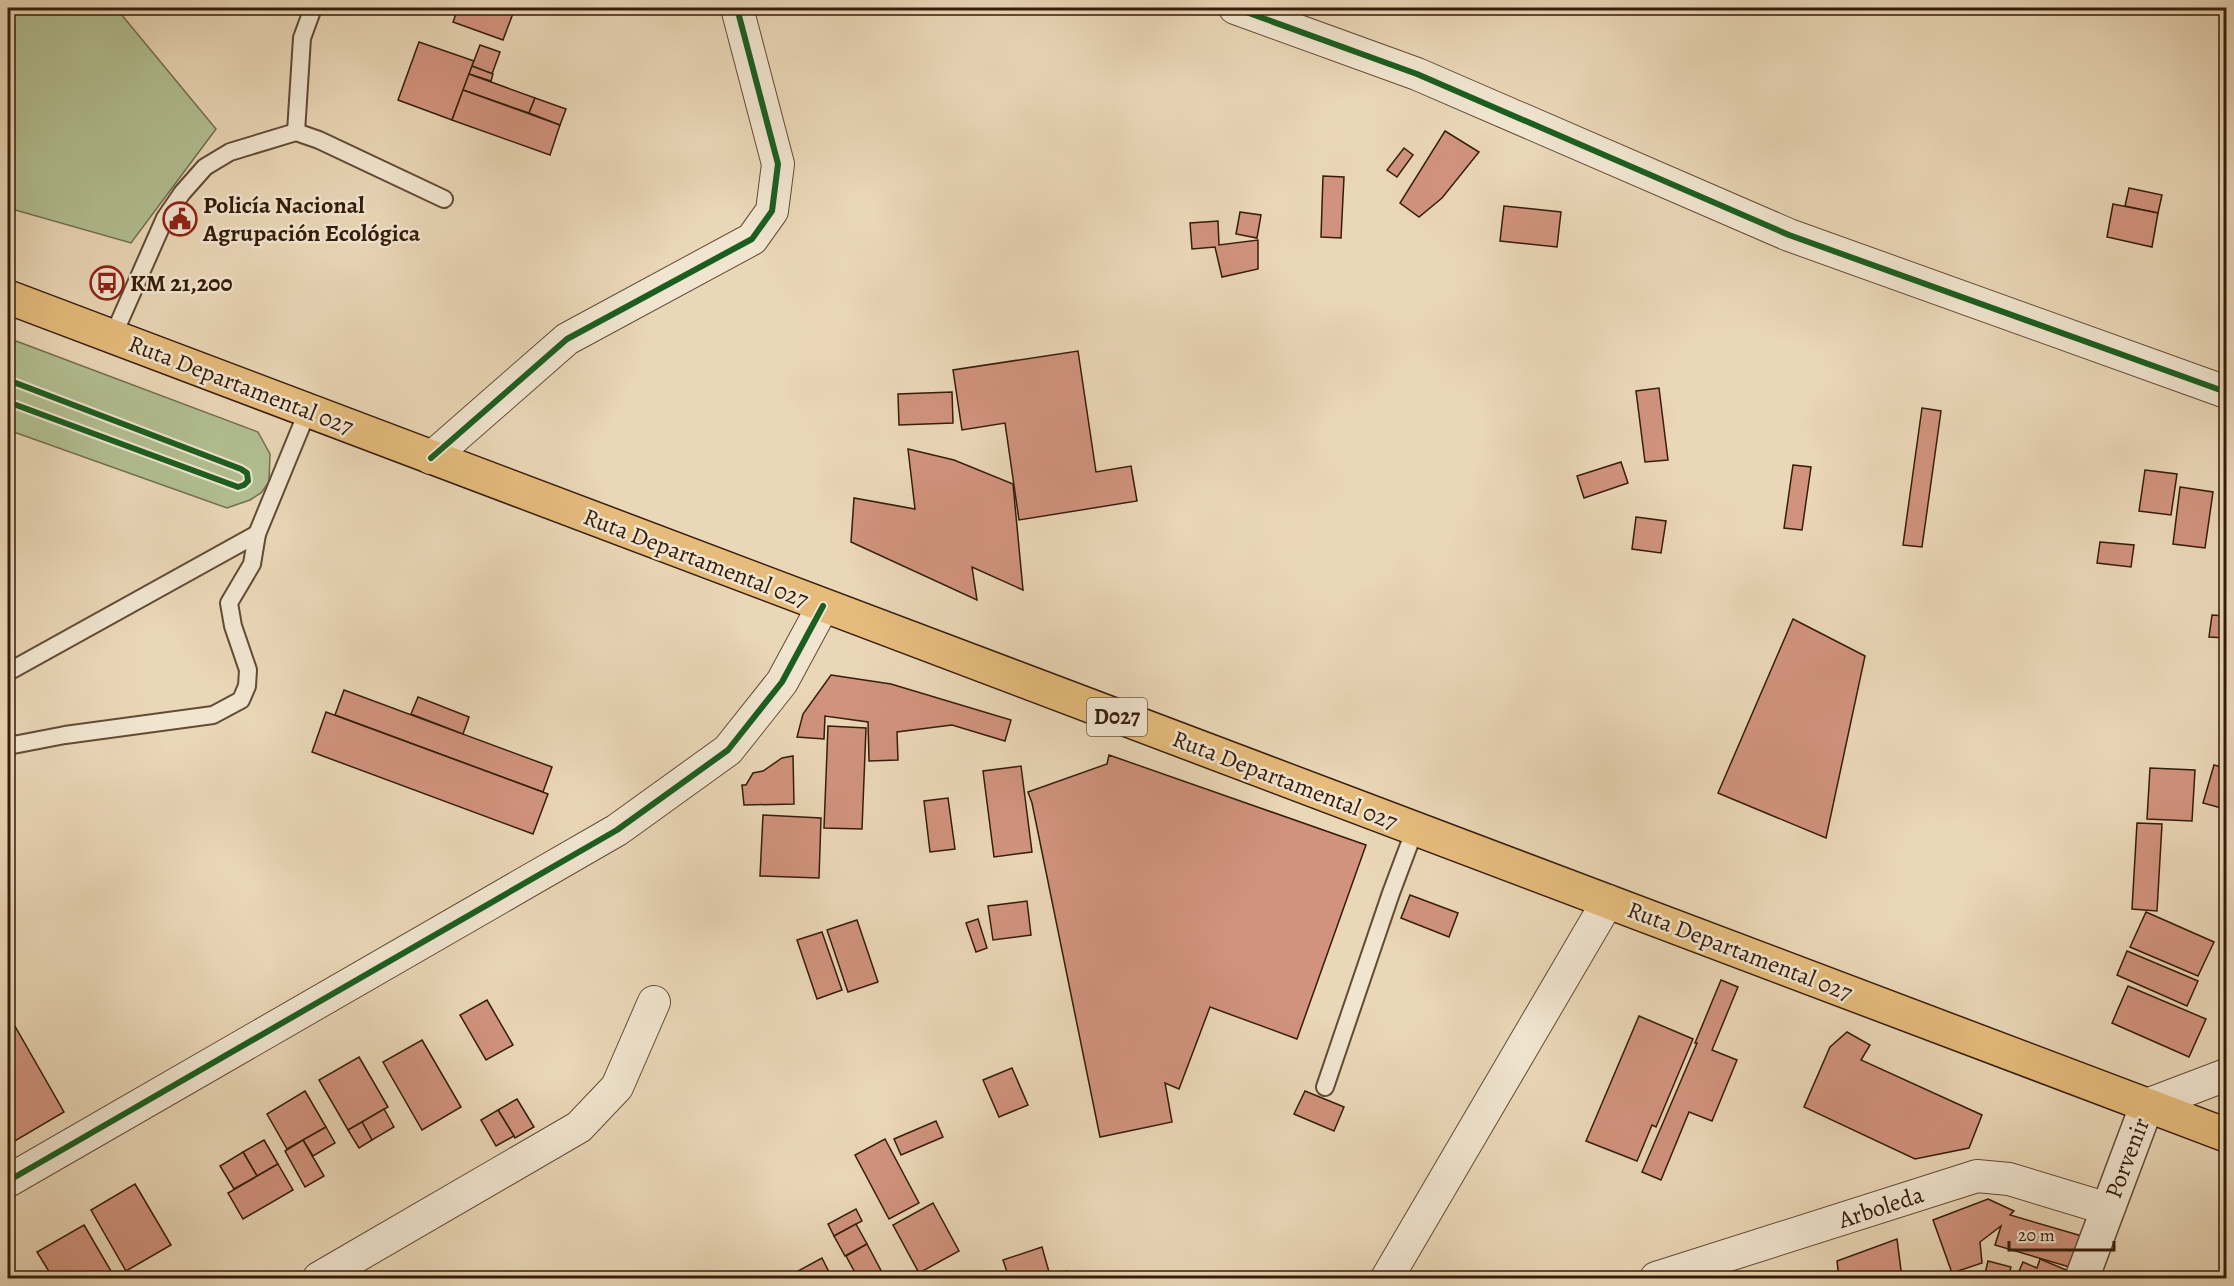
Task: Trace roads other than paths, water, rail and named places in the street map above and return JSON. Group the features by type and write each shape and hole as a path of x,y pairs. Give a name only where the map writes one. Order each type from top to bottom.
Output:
{"main road":[{"name":"Ruta Departamental 027","path":"8,297 2226,1135"}],"street":[{"path":"431,458 567,339 752,239 772,211 778,164 737,8"},
{"path":"1235,8 1417,74 1789,235 2226,392"},
{"path":"8,1181 617,830 728,750 782,682 823,606"},
{"path":"1387,1278 1608,901"},
{"path":"318,1278 579,1127 617,1087 654,1002"},
{"path":"2147,1105 2226,1075"},
{"name":"Porvenir","path":"2082,1278 2147,1105"},
{"name":"Arboleda","path":"1656,1278 1977,1176 2009,1179 2108,1209"}],"lane":[{"path":"296,132 302,38 313,8"},
{"path":"113,336 165,218 182,193 205,168 230,152 296,132 444,199"},
{"path":"8,746 65,735 213,715 241,700 247,686 248,670 233,626 229,603 252,564 257,534 308,410"},
{"path":"8,672 257,534"},
{"path":"1326,1087 1391,893 1415,829"}],"place":[{"name":"Policía Nacional Agrupación Ecológica","path":"180,219"},
{"name":"KM 21,200","path":"107,283"}]}
